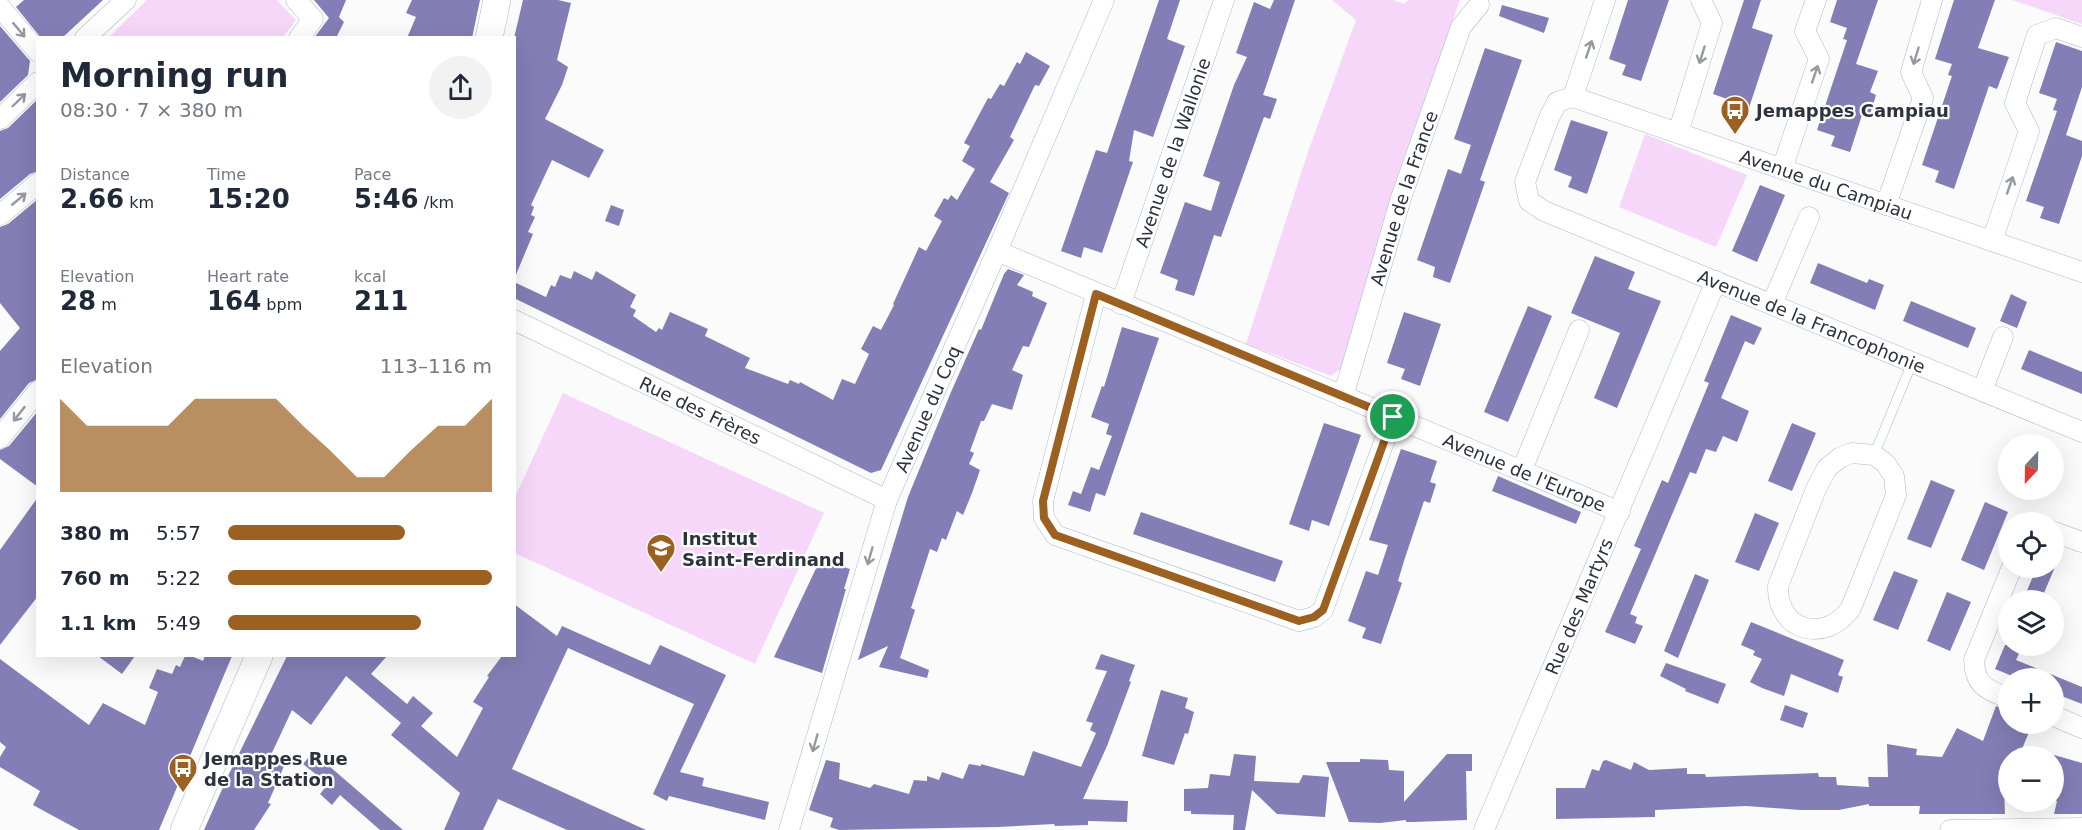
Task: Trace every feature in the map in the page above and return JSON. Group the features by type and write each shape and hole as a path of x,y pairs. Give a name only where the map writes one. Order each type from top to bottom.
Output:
{"street":[{"path":"87,36 126,0"},
{"path":"296,0 313,19 300,36"},
{"path":"489,36 497,0"},
{"name":"Avenue du Coq","path":"789,830 887,500 1104,0"},
{"name":"Avenue de la Wallonie","path":"1120,304 1224,0"},
{"path":"1573,97 1605,0"},
{"path":"1678,133 1712,23 1701,0"},
{"path":"1782,169 1820,59 1805,31 1816,0"},
{"path":"1886,205 1923,98 1911,72 1932,0"},
{"name":"Avenue de la France","path":"1344,397 1401,198 1461,27 1479,5"},
{"path":"0,7 36,50"},
{"path":"1992,241 2029,131 2015,103 2037,35 2056,28 2082,37"},
{"path":"0,119 36,84"},
{"name":"Avenue du Campiau","path":"1573,97 2082,272"},
{"name":"Avenue de la Francophonie","path":"1573,97 1557,102 1524,182 1529,201 1544,211 2082,432"},
{"path":"0,215 36,185"},
{"path":"1772,304 1809,217"},
{"name":"Avenue de l'Europe","path":"997,251 1620,512"},
{"name":"Rue des Martyrs","path":"1484,830 1716,281"},
{"path":"1096,294 1043,501 1044,518 1055,535 1299,621 1314,617 1323,610 1393,417"},
{"name":"Rue des Frères","path":"516,321 887,500"},
{"path":"1522,470 1580,330"},
{"path":"1982,391 2003,337"},
{"path":"0,438 36,393"},
{"path":"1852,453 1874,455 1890,470 1896,484 1896,495 1851,608 1840,621 1826,628 1817,630 1798,625 1781,607 1778,586 1816,489 1827,468 1840,457 1852,453"},
{"path":"2064,536 2082,542"},
{"path":"1998,694 1984,688 1974,674 1974,660 2008,578"},
{"path":"184,830 259,657"},
{"path":"2064,720 2082,728"},
{"path":"1950,830 2082,828"}],"lane":[{"path":"1874,455 1912,363"}],"shaded area":[{"path":"147,0 277,0 296,20 284,36 110,36"},
{"path":"1332,0 1394,0 1404,4 1408,0 1460,0 1395,183 1343,367 1331,376 1246,344 1308,152 1356,20"},
{"path":"2012,0 2082,0 2082,24"},
{"path":"1645,134 1747,175 1716,247 1619,207"},
{"path":"563,393 824,513 755,664 516,553 516,495"}],"building":[{"path":"24,0 103,0 64,36 39,36 16,7"},
{"path":"314,0 346,0 339,17 344,22 337,36 316,36 329,18"},
{"path":"412,0 480,0 472,36 408,36 416,17 406,13"},
{"path":"523,0 558,0 571,3 557,60 568,67 545,119 604,150 589,178 552,160 531,205 534,207 531,215 535,217 528,232 533,234 516,275 516,36"},
{"path":"1159,0 1180,0 1167,39 1185,46 1153,137 1134,130 1129,161 1133,162 1102,253 1084,247 1081,258 1061,251 1096,150 1107,153"},
{"path":"1274,0 1295,0 1263,95 1277,99 1270,119 1264,117 1221,237 1214,235 1194,296 1175,290 1178,280 1160,273 1185,202 1211,211 1220,182 1203,176 1234,85 1247,57 1236,53 1254,2 1270,9"},
{"path":"1628,0 1669,0 1641,81 1622,75 1626,65 1609,59"},
{"path":"1744,0 1761,0 1752,28 1773,35 1746,117 1727,110 1730,100 1713,94"},
{"path":"1837,0 1878,0 1856,64 1878,71 1870,92 1876,95 1870,115 1863,112 1850,152 1831,146 1835,136 1817,130 1847,40 1843,39 1847,28 1830,22"},
{"path":"1954,0 1995,0 1978,48 2009,57 1997,89 1989,86 1954,189 1935,182 1939,171 1922,165 1952,76 1948,75 1952,64 1935,59"},
{"path":"1502,5 1549,18 1544,33 1499,16"},
{"path":"0,26 30,61 28,75 0,102"},
{"path":"2056,42 2082,51 2082,87 2066,135 2082,141 2082,156 2059,224 2040,218 2044,207 2026,201 2057,111 2053,110 2057,99 2039,93"},
{"path":"1485,48 1522,60 1480,180 1485,182 1450,283 1433,277 1435,267 1417,260 1448,169 1461,174 1471,145 1454,139"},
{"path":"1026,52 1050,66 1039,86 1035,85 1010,137 1014,140 990,182 1009,193 881,470 871,473 516,299 516,283 546,297 551,285 555,287 560,275 571,279 574,271 592,280 596,271 636,295 630,307 636,310 633,316 656,332 659,328 662,330 670,312 708,329 705,336 750,358 745,368 788,384 790,380 799,384 800,382 833,400 842,379 855,384 869,354 861,349 873,326 881,330 919,247 926,251 942,221 934,216 944,198 948,200 951,195 957,200 975,169 962,161 970,146 964,143 988,98 991,99 1000,84 1004,86 1017,62 1020,64"},
{"path":"36,101 36,172 30,174 0,199 0,131 8,128"},
{"path":"1571,120 1608,132 1587,194 1568,187 1572,177 1554,170"},
{"path":"1760,185 1785,195 1757,262 1732,251"},
{"path":"36,201 36,380 29,383 0,419 0,351 20,328 0,303 0,227 8,224"},
{"path":"611,205 624,210 619,226 605,221"},
{"path":"1595,256 1635,272 1628,289 1661,301 1617,408 1594,398 1620,333 1571,313"},
{"path":"1818,263 1867,283 1869,279 1884,285 1875,310 1810,283"},
{"path":"1008,269 1024,275 1017,285 1033,292 1032,296 1047,303 1029,347 1023,346 1012,370 1023,375 1012,410 992,404 984,421 981,421 970,451 974,453 969,464 980,470 972,493 963,515 957,511 946,540 942,538 937,552 930,549 911,608 915,610 900,658 929,670 927,678 879,667 888,646 858,660 908,497 951,392"},
{"path":"2011,294 2027,302 2017,328 2000,321"},
{"path":"1911,301 1976,328 1968,348 1903,321"},
{"path":"1528,306 1552,316 1508,422 1484,412"},
{"path":"1404,312 1441,324 1420,386 1401,379 1405,369 1387,363"},
{"path":"1731,315 1762,328 1754,345 1745,341 1721,398 1749,411 1737,442 1723,436 1716,452 1706,449 1696,474 1690,472 1630,614 1637,617 1635,623 1643,626 1635,644 1605,632 1641,549 1634,546 1662,480 1668,483 1709,383 1704,381"},
{"path":"1122,327 1159,338 1105,496 1096,493 1090,512 1068,505 1073,491 1081,494 1091,467 1099,470 1112,436 1106,434 1109,424 1091,417 1102,386 1104,387"},
{"path":"2029,350 2082,372 2082,394 2021,369"},
{"path":"36,413 36,486 0,459 0,450 9,446"},
{"path":"1324,423 1361,435 1329,526 1312,520 1309,531 1289,524"},
{"path":"1792,423 1816,433 1792,491 1768,481"},
{"path":"1401,449 1437,461 1430,482 1436,484 1430,503 1424,501 1398,581 1402,583 1381,644 1362,638 1366,628 1348,621 1366,571 1378,575 1388,545 1369,540"},
{"path":"1498,476 1581,512 1576,524 1492,491"},
{"path":"1931,480 1955,490 1931,548 1907,539"},
{"path":"36,500 36,599 0,645 0,550"},
{"path":"1985,502 2008,512 1998,512 1998,536 1984,570 1961,560"},
{"path":"1141,512 1283,561 1275,582 1133,534"},
{"path":"1755,513 1779,523 1759,571 1735,562"},
{"path":"820,560 850,569 822,673 774,657"},
{"path":"1894,571 1918,580 1898,630 1873,620"},
{"path":"1695,574 1709,580 1678,658 1664,651"},
{"path":"2032,578 2050,578 2045,590 2027,590"},
{"path":"1947,592 1971,602 1950,651 1927,641"},
{"path":"516,605 557,636 562,626 650,665 660,645 726,675 680,772 704,778 702,786 769,802 765,820 669,796 667,801 653,794 694,704 568,648 512,769 646,830 567,830 498,799 483,830 444,830 460,793 391,735 401,723 346,676 311,725 292,710 270,757 285,764 268,803 271,804 254,830 204,830 287,657 386,657 371,674 407,704 413,696 433,713 421,726 457,757 483,708 473,702 489,677 487,676 501,657 516,657"},
{"path":"1751,622 1844,660 1838,675 1843,677 1838,693 1791,674 1784,696 1750,682 1762,659 1753,655 1755,651 1741,645"},
{"path":"1101,654 1135,665 1107,746 1083,799 1128,801 1127,822 1088,821 1088,825 839,830 830,827 833,818 809,810 826,760 840,763 839,779 870,788 874,784 909,794 914,780 927,781 927,776 939,780 942,772 963,779 969,764 981,766 981,764 1024,776 1033,751 1081,767 1096,733 1090,730 1093,723 1086,721 1107,671 1095,669"},
{"path":"2000,656 2018,656 2016,660 2036,668 1998,668 1998,670 1995,669"},
{"path":"99,657 134,657 122,674"},
{"path":"185,657 193,657 203,661 205,657 232,657 159,830 79,830 33,805 40,791 0,767 0,757 6,747 0,742 0,659 89,725 103,703 145,725 158,692 149,688 157,669 172,674 176,665 180,667"},
{"path":"1666,663 1726,684 1718,704 1685,691 1686,689 1660,676"},
{"path":"2064,680 2082,687 2082,704 2064,697"},
{"path":"1161,690 1188,698 1185,708 1194,712 1188,734 1185,733 1174,765 1142,756"},
{"path":"1785,705 1808,713 1803,728 1780,720"},
{"path":"1996,706 1998,707 1998,734 2028,734 2023,746 1998,746 1998,812 2005,812 2005,814 1919,814 1920,806 1869,806 1869,804 1839,810 1746,806 1655,810 1655,817 1556,819 1556,788 1585,788 1592,769 1599,771 1603,761 1606,760 1631,770 1634,762 1649,770 1687,768 1687,774 1705,774 1706,777 1818,773 1819,777 1836,777 1837,785 1869,787 1868,777 1888,777 1887,744 1917,749 1916,755 1942,757 1957,728 1983,741"},
{"path":"313,752 403,830 380,830 340,795 332,805 320,794 328,784 303,764"},
{"path":"1234,754 1256,756 1254,781 1299,783 1303,775 1329,777 1325,817 1277,814 1252,790 1245,830 1233,830 1234,815 1191,814 1191,811 1184,811 1184,789 1208,788 1210,774 1230,776"},
{"path":"1447,754 1472,754 1472,771 1466,771 1467,820 1349,822 1326,762 1360,762 1360,759 1388,760 1389,770 1404,771 1404,802"},
{"path":"2064,758 2082,763 2082,814 2054,814 2054,812 2064,812"}],"place":[{"name":"Jemappes Campiau","path":"1735,136"},
{"name":"Institut Saint-Ferdinand","path":"661,574"},
{"name":"Jemappes Rue de la Station","path":"183,794"}],"route":[{"path":"1096,294 1393,417 1323,610 1314,617 1299,621 1055,535 1044,518 1043,501 1096,294"}]}
